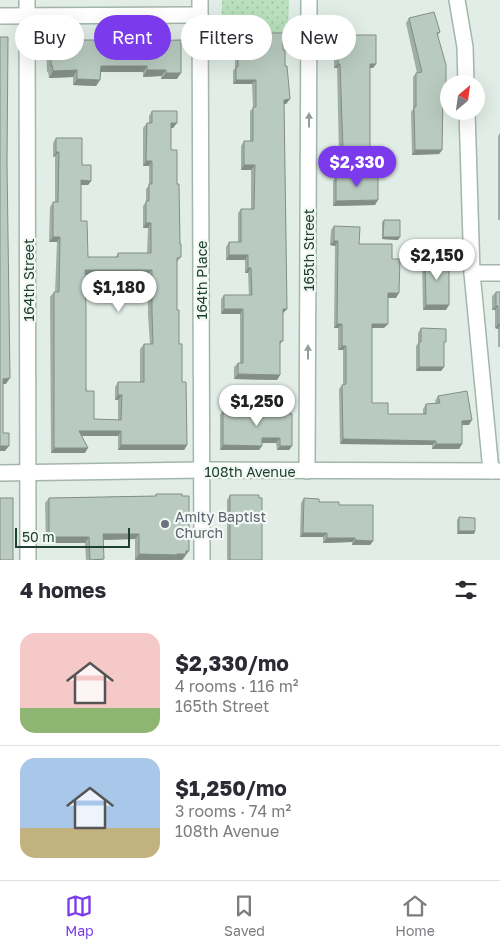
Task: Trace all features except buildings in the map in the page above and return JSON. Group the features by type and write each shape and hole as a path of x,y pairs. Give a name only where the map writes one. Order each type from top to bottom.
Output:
{"street":[{"name":"164th Street","path":"27,0 27,15"},
{"name":"165th Street","path":"307,471 309,0"},
{"path":"457,0 465,47 466,75"},
{"path":"46,15 200,7"},
{"name":"164th Place","path":"200,7 202,560"},
{"path":"0,16 15,16"},
{"name":"164th Street","path":"27,60 28,560"},
{"path":"467,120 472,273 496,471"},
{"path":"472,273 500,273"},
{"name":"108th Avenue","path":"0,473 202,470 496,471"}],"green space":[{"path":"222,0 289,0 289,15 282,15 282,33 272,33 272,15 222,15"}],"place":[{"name":"Amity Baptist Church","path":"165,524"}]}
